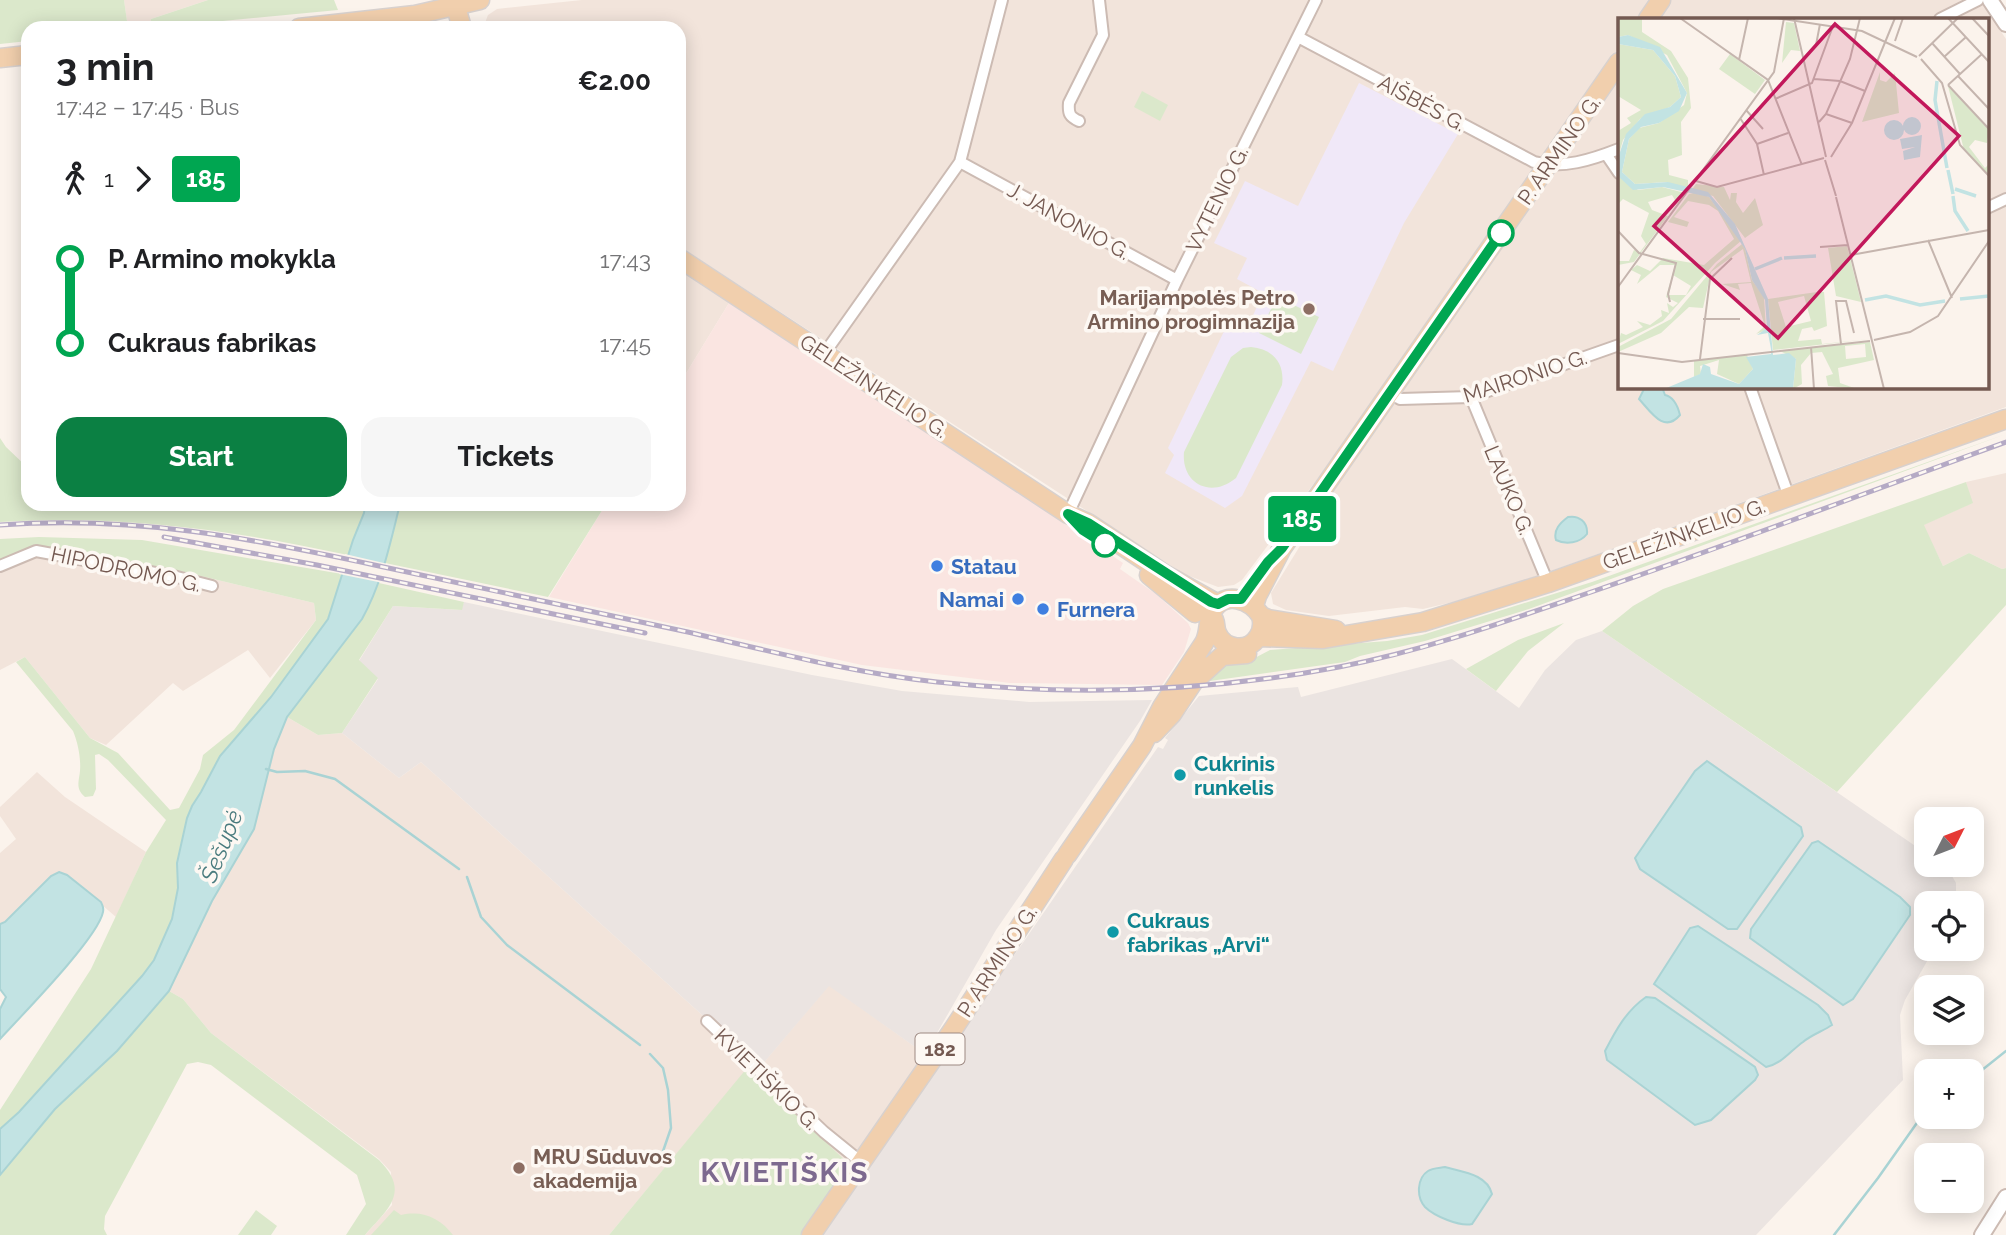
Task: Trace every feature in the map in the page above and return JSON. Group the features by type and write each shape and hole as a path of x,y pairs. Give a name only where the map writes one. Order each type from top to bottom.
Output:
{"main road":[{"path":"361,21 415,15 480,0"},
{"path":"1649,18 1661,0"},
{"path":"456,7 460,21"},
{"path":"0,58 21,56"},
{"name":"P. ARMINO G.","path":"1193,673 1206,662 1268,562 1282,548 1618,63"},
{"name":"GELEŽINKELIO G.","path":"686,263 1234,620"},
{"name":"GELEŽINKELIO G.","path":"1068,514 1083,530 1160,583 1234,620 1325,634 1357,632 1423,622 1548,583 2002,420"},
{"name":"P. ARMINO G.","path":"818,1233 861,1163 954,1028 1066,857 1142,746 1172,714 1193,673 1195,653 1207,638 1234,620"},
{"path":"1193,673 1225,655 1248,654 1271,642 1305,643 1325,634"}],"street":[{"path":"824,354 960,162 1002,0"},
{"path":"1079,121 1068,112 1069,103 1103,35 1099,0"},
{"name":"VYTENIO G.","path":"1068,514 1177,280 1316,0"},
{"path":"1942,18 1978,0"},
{"path":"1990,0 2006,24"},
{"name":"AIŠBĖS G.","path":"1298,37 1534,162 1548,166"},
{"path":"1548,166 1569,165 1618,149"},
{"path":"1606,154 1618,172"},
{"name":"J. JANONIO G.","path":"960,162 1177,280"},
{"path":"1988,208 2006,199"},
{"name":"MAIRONIO G.","path":"1390,393 1400,399 1471,397 1618,345"},
{"path":"1750,388 1789,497"},
{"name":"LAUKO G.","path":"1471,397 1548,583"},
{"name":"HIPODROMO G.","path":"0,566 36,551 212,586"},
{"name":"KVIETIŠKIO G.","path":"707,1021 824,1132 861,1163"},
{"path":"1982,1235 2006,1197"}],"shaded area":[{"path":"124,0 208,0 151,21 127,21"},
{"path":"582,0 1652,0 1640,18 1618,18 1618,49 1376,400 1242,580 1234,585 1218,587 1184,574 686,251 686,21 486,21 488,15 497,9"},
{"path":"1671,0 1980,0 2006,39 2006,407 1537,576 1453,602 1423,609 1405,607 1329,616 1286,610 1273,604 1271,593 1364,442 1618,76 1618,388 1988,388 1988,18 1659,18"},
{"name":"Marijampolės Petro Armino progimnazija","path":"1359,83 1458,134 1404,223 1333,371 1311,361 1242,496 1225,508 1165,473 1174,455 1168,448 1227,325 1247,329 1263,293 1237,279 1247,258 1214,243 1245,181 1298,206"},
{"path":"686,269 732,298 686,374"},
{"path":"732,298 1123,563 1120,569 1156,594 1188,623 1191,629 1184,652 1162,685 1010,683 862,665 549,597 602,511 686,511 686,374"},
{"path":"2006,473 2006,568 2002,569 1969,553 1943,566 1923,525 1972,503 1966,482"},
{"path":"31,546 176,570 314,603 316,620 270,678 248,650 183,691 173,683 106,745 90,738 25,657 0,670 0,562"},
{"path":"464,602 812,675 902,691 1029,702 1152,700 996,930 925,1054 829,986 760,1067 421,762 399,778 342,733 378,679 359,661 393,606 461,610"},
{"path":"1602,631 1914,845 1914,877 1953,877 1956,883 1956,891 1914,891 1914,961 1927,961 1919,975 1914,975 1914,984 1900,1015 1903,1080 1756,1235 821,1235 1158,747 1163,749 1168,740 1165,738 1199,696 1298,687 1301,697 1452,659 1519,708 1545,670 1576,640"},
{"path":"287,717 318,735 342,733 399,778 421,762 760,1067 829,985 925,1054 849,1164 747,1069 609,1235 365,1235 392,1205 391,1172 379,1159 211,1033 183,999 169,991 212,901 254,829 274,749"},
{"path":"37,772 65,797 146,852 116,917 67,875 59,872 51,876 0,924 0,853 16,839 0,816 0,807"}],"green space":[{"path":"0,0 124,0 127,21 21,21 21,42 0,44"},
{"path":"208,0 334,0 338,10 223,21 151,19"},
{"path":"1142,91 1168,105 1160,121 1134,107"},
{"path":"1277,297 1319,317 1301,354 1259,333"},
{"path":"1243,348 1266,351 1276,358 1282,370 1282,385 1236,478 1217,487 1200,485 1187,473 1184,452 1231,357"},
{"path":"2006,434 1529,609 1345,662 1210,681 1224,663 1247,662 1270,650 1387,641 1422,635 1592,582"},
{"path":"0,438 21,461 21,511 364,511 348,555 262,538 175,526 88,520 0,522"},
{"path":"1966,482 1973,503 1924,525 1943,566 1969,553 2002,569 2006,568 2006,605 1837,792 1602,631 1633,606 1663,589"},
{"path":"398,511 602,511 548,597 385,563"},
{"path":"39,537 142,540 342,574 328,619 271,697 220,756 192,806 177,863 178,888 172,919 154,960 19,1112 0,1129 0,1110 91,969 146,852 166,820 99,754 95,755 96,789 93,796 85,797 82,794 78,785 80,756 73,731 16,662 25,657 90,738 118,753 170,810 179,808 200,769 203,755 234,730 316,620 314,603 176,570 31,546 0,562 0,539"},
{"path":"379,583 464,602 462,610 393,606 359,660 378,678 342,733 318,735 287,717 362,619"},
{"path":"1564,623 1528,651 1496,691 1466,669 1518,640"},
{"path":"169,991 183,999 211,1033 379,1160 389,1171 394,1182 393,1200 365,1235 346,1235 366,1204 357,1175 211,1065 198,1062 187,1064 105,1216 104,1229 107,1235 0,1235 0,1175 55,1109 117,1051"},
{"path":"747,1068 849,1164 801,1235 609,1235"},
{"path":"256,1210 277,1226 271,1235 238,1235"},
{"path":"394,1210 401,1215 430,1217 453,1235 371,1235"}],"water":[{"path":"1662,388 1665,395 1675,403 1680,415 1669,422 1658,419 1639,399 1644,389"},
{"name":"Šešupė","path":"398,511 375,591 362,619 287,717 274,749 254,829 212,901 169,991 117,1051 55,1109 0,1175 0,1129 19,1112 154,960 172,919 178,888 177,863 192,806 220,756 271,697 328,619 364,513"},
{"path":"1568,517 1582,520 1587,534 1573,542 1556,540 1558,527"},
{"path":"1707,761 1801,827 1803,836 1737,929 1728,929 1640,869 1635,858 1695,771"},
{"path":"1818,841 1900,897 1910,907 1910,915 1853,999 1843,1005 1750,938 1751,929 1812,843"},
{"path":"59,872 67,875 101,902 103,912 88,940 74,958 0,1039 0,1009 6,997 0,989 0,924 51,876"},
{"path":"1698,926 1818,1005 1828,1015 1832,1025 1806,1040 1781,1060 1766,1067 1654,984 1690,928"},
{"path":"1646,997 1655,998 1755,1067 1758,1075 1755,1080 1711,1120 1695,1125 1607,1060 1605,1051 1618,1028 1633,1008"},
{"path":"1445,1167 1473,1175 1489,1187 1492,1194 1472,1224 1447,1220 1434,1214 1422,1203 1419,1193 1424,1174"}],"pier":[{"path":"345,554 388,564 383,583 339,574"}],"waterway":[{"path":"266,769 277,772 305,771 335,779 459,869"},
{"path":"467,877 481,917 507,945 640,1045"},
{"path":"1984,1068 2006,1051"},
{"path":"650,1054 663,1068 668,1090 671,1128 660,1160"},
{"path":"1834,1235 1914,1127"}],"railway":[{"path":"0,525 98,523 238,538 683,631 841,667 905,678 1037,689 1138,689 1239,682 1289,675 1372,660 1437,643 1648,572 2006,442"},
{"path":"164,537 317,565 645,633"}],"bus line":[{"name":"185","path":"1105,544 1083,530 1068,514 1088,523 1211,602 1218,604 1228,599 1241,599 1268,562 1282,548 1501,233"}],"place":[{"name":"Marijampolės Petro Armino progimnazija","path":"1309,309"},
{"name":"Statau","path":"937,566"},
{"name":"Namai","path":"1018,599"},
{"name":"Furnera","path":"1043,609"},
{"name":"Cukrinis runkelis","path":"1180,775"},
{"name":"Cukraus fabrikas „Arvi“","path":"1113,932"},
{"name":"MRU Sūduvos akademija","path":"519,1168"}],"district":[{"name":"KVIETIŠKIS","path":"785,1172"}]}
